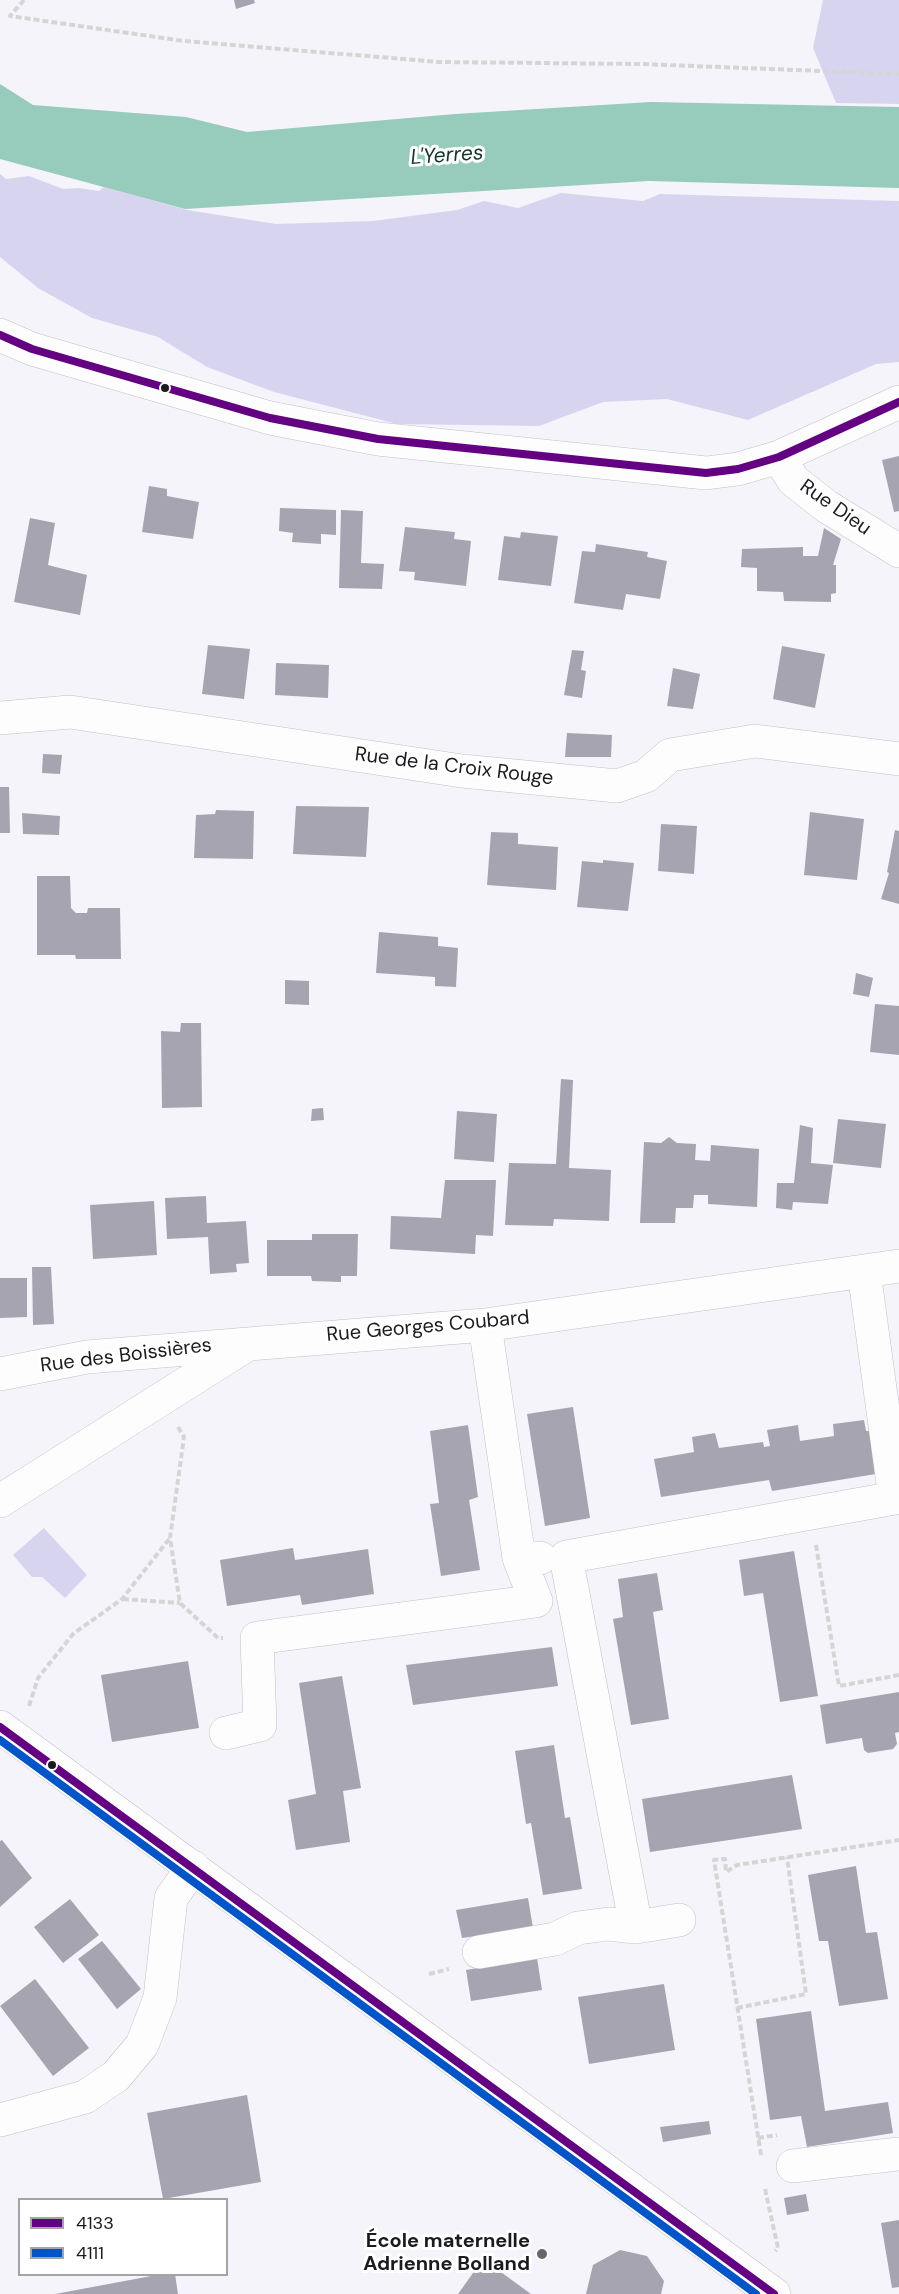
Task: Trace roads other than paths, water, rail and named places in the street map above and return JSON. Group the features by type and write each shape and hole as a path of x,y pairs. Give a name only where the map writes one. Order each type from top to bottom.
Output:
{"street":[{"path":"0,336 32,349 270,418 378,439 706,473 738,469 778,458 899,402"},
{"name":"Rue Dieu","path":"778,458 793,480 826,506 899,551"},
{"name":"Rue de la Croix Rouge","path":"0,718 70,712 462,771 617,786 646,776 670,755 755,741 899,759"},
{"name":"Rue Georges Coubard","path":"0,1501 252,1342 485,1325 899,1266"},
{"path":"519,1558 566,1557 895,1498 864,1272"},
{"path":"226,1733 260,1725 257,1638 536,1601 519,1558 485,1325"},
{"name":"Rue des Boissières","path":"0,1374 87,1357 252,1342"},
{"path":"566,1557 636,1927"},
{"path":"5,1731 774,2294"},
{"path":"0,2120 85,2097 116,2076 172,2006 171,1898 193,1867"},
{"path":"479,1953 555,1939 578,1928 608,1924 636,1927 679,1920"},
{"path":"794,2166 899,2154"}],"water":[{"name":"L'Yerres","path":"0,84 33,105 186,117 247,132 455,114 651,102 899,107 899,188 649,181 185,209 0,159"}],"place":[{"name":"École maternelle Adrienne Bolland","path":"542,2254"}]}
